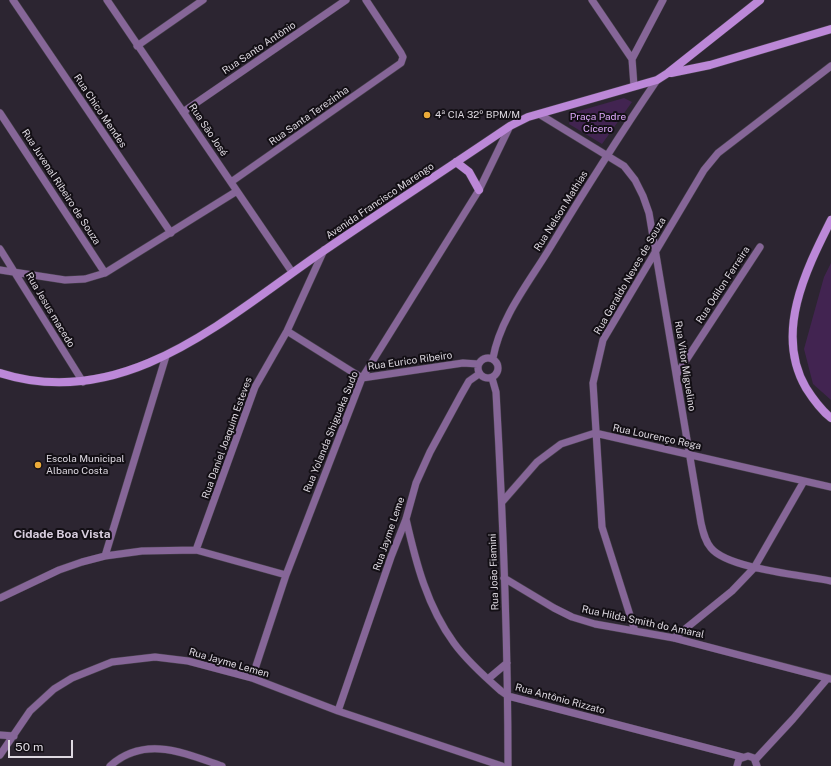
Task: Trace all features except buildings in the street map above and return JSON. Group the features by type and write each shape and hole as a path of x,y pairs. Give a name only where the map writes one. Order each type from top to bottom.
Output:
{"main road":[{"name":"Avenida Francisco Marengo","path":"0,373 28,379 60,383 83,382 129,371 166,356 214,328 292,272 510,126 528,117 657,80 668,73 760,0"},
{"path":"668,73 710,65 831,30"},
{"path":"456,162 469,172 479,190"},
{"path":"831,220 810,262 796,304 792,330 793,354 800,379 811,396 831,418"}],"street":[{"name":"Rua Chico Mendes","path":"13,0 171,233"},
{"name":"Rua São José","path":"107,0 292,272"},
{"path":"137,46 203,0"},
{"name":"Rua Santo Antônio","path":"183,112 346,0"},
{"name":"Rua Santa Terezinha","path":"231,182 398,67 403,60 401,53 366,0"},
{"path":"592,0 632,59 634,86"},
{"path":"632,59 664,0"},
{"name":"Rua Geraldo Neves de Souza","path":"635,631 602,527 593,383 603,340 704,170 718,153 831,66"},
{"name":"Rua Nelson Mathias","path":"493,358 496,344 510,312 607,155 657,80"},
{"name":"Rua Juvenal Ribeiro de Souza","path":"0,113 105,272"},
{"name":"Rua Vitor Miguelino","path":"540,114 624,166 635,180 643,196 649,213 656,252 688,453 704,536 712,549 729,560 754,568 831,581"},
{"name":"Rua Yolanda Shigueka Sudo","path":"252,678 286,575 362,378 479,190 510,126"},
{"path":"0,270 65,280 85,279 105,272 171,233 237,191"},
{"name":"Rua Odilon Ferreira","path":"676,374 760,247"},
{"name":"Rua Jesus macedo","path":"0,249 16,272 83,382"},
{"name":"Rua Daniel Joaquim Esteves","path":"196,550 255,387 287,331 325,250"},
{"name":"Rua Eurico Ribeiro","path":"287,331 362,378 463,363 478,364"},
{"path":"105,556 166,356"},
{"path":"486,357 493,358 498,367 497,374 492,378 485,378 479,374 478,364 486,357"},
{"name":"Rua Jayme Leme","path":"338,711 391,557 406,519 416,483 430,452 469,381 479,374"},
{"name":"Rua João Fiamini","path":"492,378 496,392 502,502 508,696 508,766"},
{"path":"502,502 537,462 561,444 595,433"},
{"name":"Rua Lourenço Rega","path":"595,433 688,453 831,487"},
{"path":"674,638 732,592 754,568 804,481"},
{"name":"Rua Antônio Rizzato","path":"406,519 415,559 425,590 441,624 455,644 488,680 508,696 742,757 751,756 756,763"},
{"path":"0,598 59,570 105,556 142,551 196,550 286,575"},
{"name":"Rua Hilda Smith do Amaral","path":"504,578 572,617 595,624 674,638 829,679"},
{"name":"Rua Jayme Lemen","path":"0,755 30,711 54,689 72,678 112,662 131,658 162,658 188,661 252,678 338,711 502,766"},
{"path":"488,680 507,663"},
{"path":"756,763 829,679"},
{"path":"0,735 14,736"},
{"path":"110,766 138,750 162,748 179,751 222,766"},
{"path":"737,766 742,757"}],"green space":[{"name":"Praça Padre Cícero","path":"624,98 632,102 602,144 569,124 572,113"},
{"path":"831,263 831,400 813,384 804,349 824,277"}],"place":[{"name":"4ª CIA 32º BPM/M","path":"427,115"},
{"name":"Escola Municipal Albano Costa","path":"38,465"}],"district":[{"name":"Cidade Boa Vista","path":"62,534"}]}
